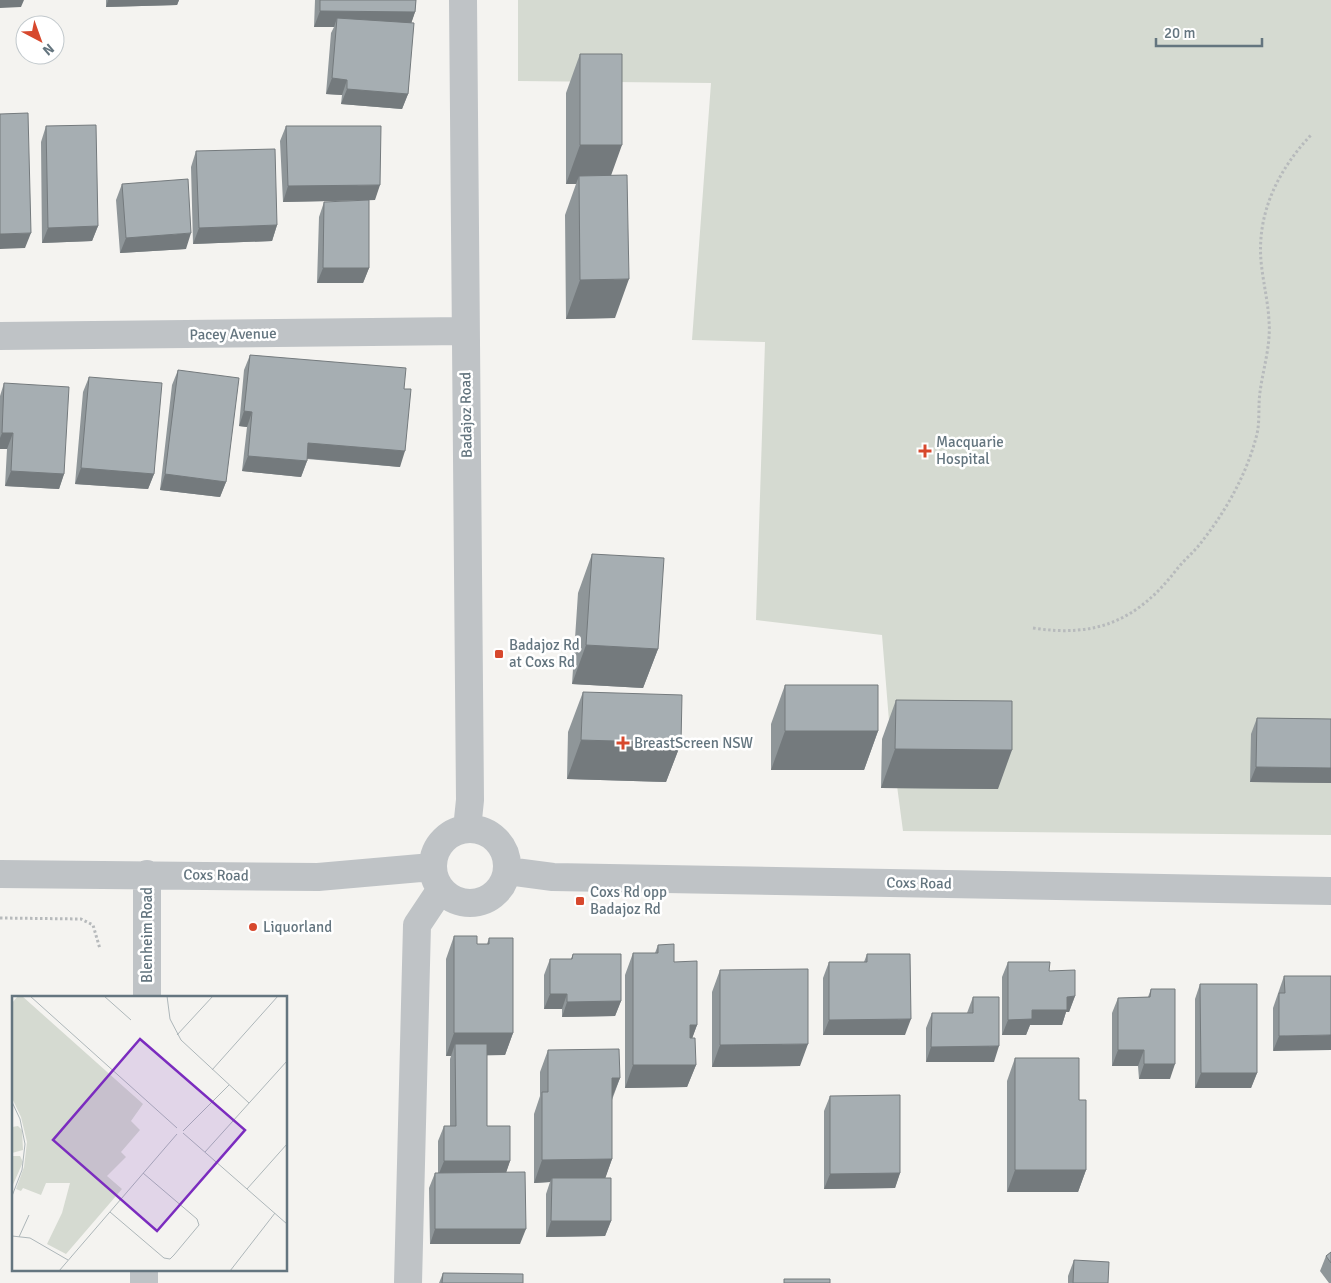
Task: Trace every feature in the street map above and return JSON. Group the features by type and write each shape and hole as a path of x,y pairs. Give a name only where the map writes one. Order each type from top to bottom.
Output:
{"street":[{"name":"Badajoz Road","path":"463,0 470,800 467,829"},
{"name":"Pacey Avenue","path":"0,336 465,331"},
{"path":"408,1283 418,925 436,878 436,851 442,841 451,834 467,829 485,832 495,838 502,848 506,859 507,872 495,893 485,900 473,903 461,902 449,897 436,878"},
{"name":"Coxs Road","path":"507,872 552,877 1331,891"},
{"name":"Coxs Road","path":"0,874 436,878"},
{"name":"Blenheim Road","path":"147,996 148,874"},
{"path":"144,1270 144,1283"}],"path":[{"path":"1033,628 1076,632 1097,628 1136,611 1166,584 1199,545 1233,496 1246,468 1258,432 1260,395 1268,342 1268,304 1261,261 1263,220 1270,196 1280,174 1294,153 1311,135"},
{"path":"0,918 82,919 93,925 100,949"}],"shaded area":[{"name":"Macquarie Hospital","path":"518,0 1331,0 1331,835 903,831 890,733 882,635 756,620 765,342 692,340 711,83 518,81"}],"building":[{"path":"320,0 416,0 415,12 320,11"},
{"path":"337,18 414,23 408,94 347,89 347,80 332,78"},
{"path":"580,54 622,54 622,145 580,145"},
{"path":"28,113 31,233 0,234 0,114"},
{"path":"96,125 98,226 48,228 46,126"},
{"path":"286,126 381,126 380,185 288,186"},
{"path":"275,149 277,225 199,228 196,151"},
{"path":"627,175 629,279 580,280 579,176"},
{"path":"188,179 191,233 126,238 122,184"},
{"path":"369,200 369,268 323,268 324,202"},
{"path":"250,355 406,368 404,389 411,389 405,451 308,443 307,461 248,456 252,412 244,411"},
{"path":"178,370 239,378 226,482 165,474"},
{"path":"89,377 162,383 154,474 81,468"},
{"path":"4,383 69,387 64,474 11,471 13,433 2,433"},
{"path":"592,554 664,558 658,649 586,645"},
{"path":"785,685 878,685 878,731 785,731"},
{"path":"583,692 682,695 681,743 581,740"},
{"path":"896,700 1012,701 1012,750 895,749"},
{"path":"1257,718 1331,719 1331,768 1256,767"},
{"path":"454,936 477,936 477,944 489,944 489,938 513,938 513,1033 454,1033"},
{"path":"674,944 674,962 697,961 697,1025 690,1025 690,1038 695,1038 696,1065 633,1065 633,953 658,953 658,945"},
{"path":"573,954 621,954 621,1001 567,1002 567,994 550,994 550,959 572,959"},
{"path":"867,954 910,954 911,1019 829,1020 829,962 867,962"},
{"path":"1008,962 1050,962 1049,971 1075,970 1075,996 1067,997 1067,1010 1032,1010 1032,1019 1008,1020"},
{"path":"808,969 808,1044 720,1045 720,970"},
{"path":"1284,976 1331,976 1331,1035 1279,1036 1279,993 1285,993"},
{"path":"1200,984 1257,984 1257,1073 1201,1073"},
{"path":"1151,989 1175,989 1175,1064 1144,1064 1144,1050 1118,1050 1118,998 1150,997"},
{"path":"973,997 999,997 999,1046 931,1047 932,1013 973,1013"},
{"path":"455,1044 487,1044 487,1126 510,1126 510,1161 444,1161 444,1126 456,1126"},
{"path":"619,1049 620,1078 612,1078 612,1159 542,1160 542,1092 548,1092 548,1050"},
{"path":"1015,1058 1079,1058 1079,1100 1086,1100 1086,1170 1015,1170"},
{"path":"900,1095 900,1173 830,1174 830,1096"},
{"path":"525,1172 526,1229 435,1229 435,1173"},
{"path":"552,1178 611,1178 611,1221 551,1221"},
{"path":"1331,1252 1331,1263 1326,1256"},
{"path":"1074,1260 1109,1262 1108,1283 1073,1283"},
{"path":"443,1273 523,1274 523,1283 442,1283"},
{"path":"784,1279 830,1279 830,1283 784,1283"}],"place":[{"name":"Macquarie Hospital","path":"925,451"},
{"name":"Badajoz Rd at Coxs Rd","path":"499,654"},
{"name":"BreastScreen NSW","path":"623,743"},
{"name":"Coxs Rd opp Badajoz Rd","path":"580,901"},
{"name":"Liquorland","path":"253,927"}]}
